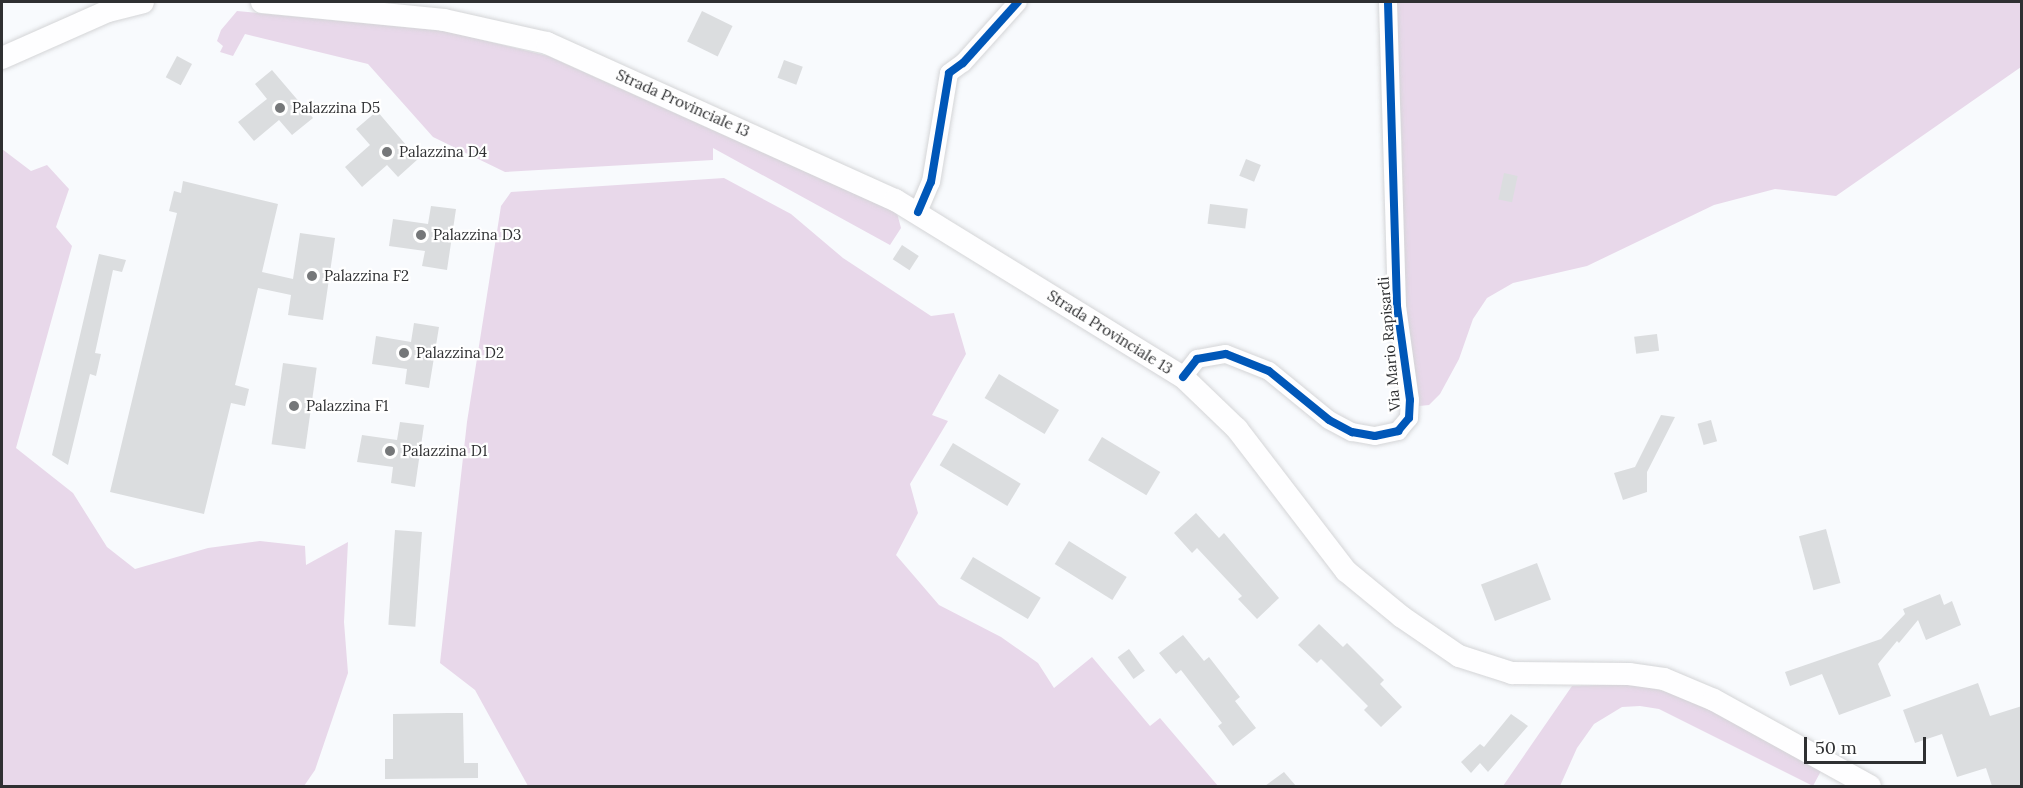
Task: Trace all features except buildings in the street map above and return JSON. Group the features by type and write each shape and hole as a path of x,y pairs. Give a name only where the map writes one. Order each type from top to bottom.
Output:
{"main road":[{"path":"2,58 108,11 143,2"},
{"name":"Strada Provinciale 13","path":"262,2 444,20 547,43 650,87 918,212 1183,377 1237,429 1346,572 1402,617 1459,656 1512,673 1629,674 1664,679 1714,700 1870,786"}],"street":[{"path":"918,212 931,182 949,73 963,63 1018,2"},
{"name":"Via Mario Rapisardi","path":"1183,377 1197,359 1226,354 1269,370 1329,420 1352,432 1386,433 1398,430 1408,418 1410,400 1396,306 1388,2"}],"shaded area":[{"path":"1394,2 2021,2 2021,67 1836,196 1775,189 1714,205 1587,266 1513,283 1487,298 1473,319 1459,359 1440,394 1429,405 1419,406 1404,300 1402,143"},
{"path":"237,11 446,31 548,56 897,213 901,228 890,245 713,148 713,160 505,172 433,137 368,64 245,34 233,56 220,52 223,46 217,41 221,30"},
{"path":"2,149 31,171 47,165 69,189 56,227 72,246 16,448 73,493 107,547 135,569 208,548 260,541 305,546 306,565 348,542 344,622 348,673 315,770 304,786 2,786"},
{"path":"724,178 791,214 843,258 931,316 954,313 966,354 932,415 948,421 910,484 918,513 896,555 939,605 1001,637 1038,663 1054,688 1092,657 1150,726 1160,718 1218,786 528,786 475,690 440,663 467,422 501,206 511,192"},
{"path":"1630,684 1674,693 1698,703 1822,769 1813,786 1659,709 1640,706 1622,707 1594,724 1577,748 1560,786 1503,786 1572,686"}],"cycle path":[{"path":"918,212 931,182 949,73 963,63 1018,2"},
{"path":"1183,377 1197,359 1226,354 1269,371 1329,420 1352,432 1375,436 1398,431 1409,418 1410,400 1397,306 1388,2"}],"place":[{"name":"Palazzina D5","path":"280,108"},
{"name":"Palazzina D4","path":"387,152"},
{"name":"Palazzina D3","path":"421,235"},
{"name":"Palazzina F2","path":"312,276"},
{"name":"Palazzina D2","path":"404,353"},
{"name":"Palazzina F1","path":"294,406"},
{"name":"Palazzina D1","path":"390,451"}]}
